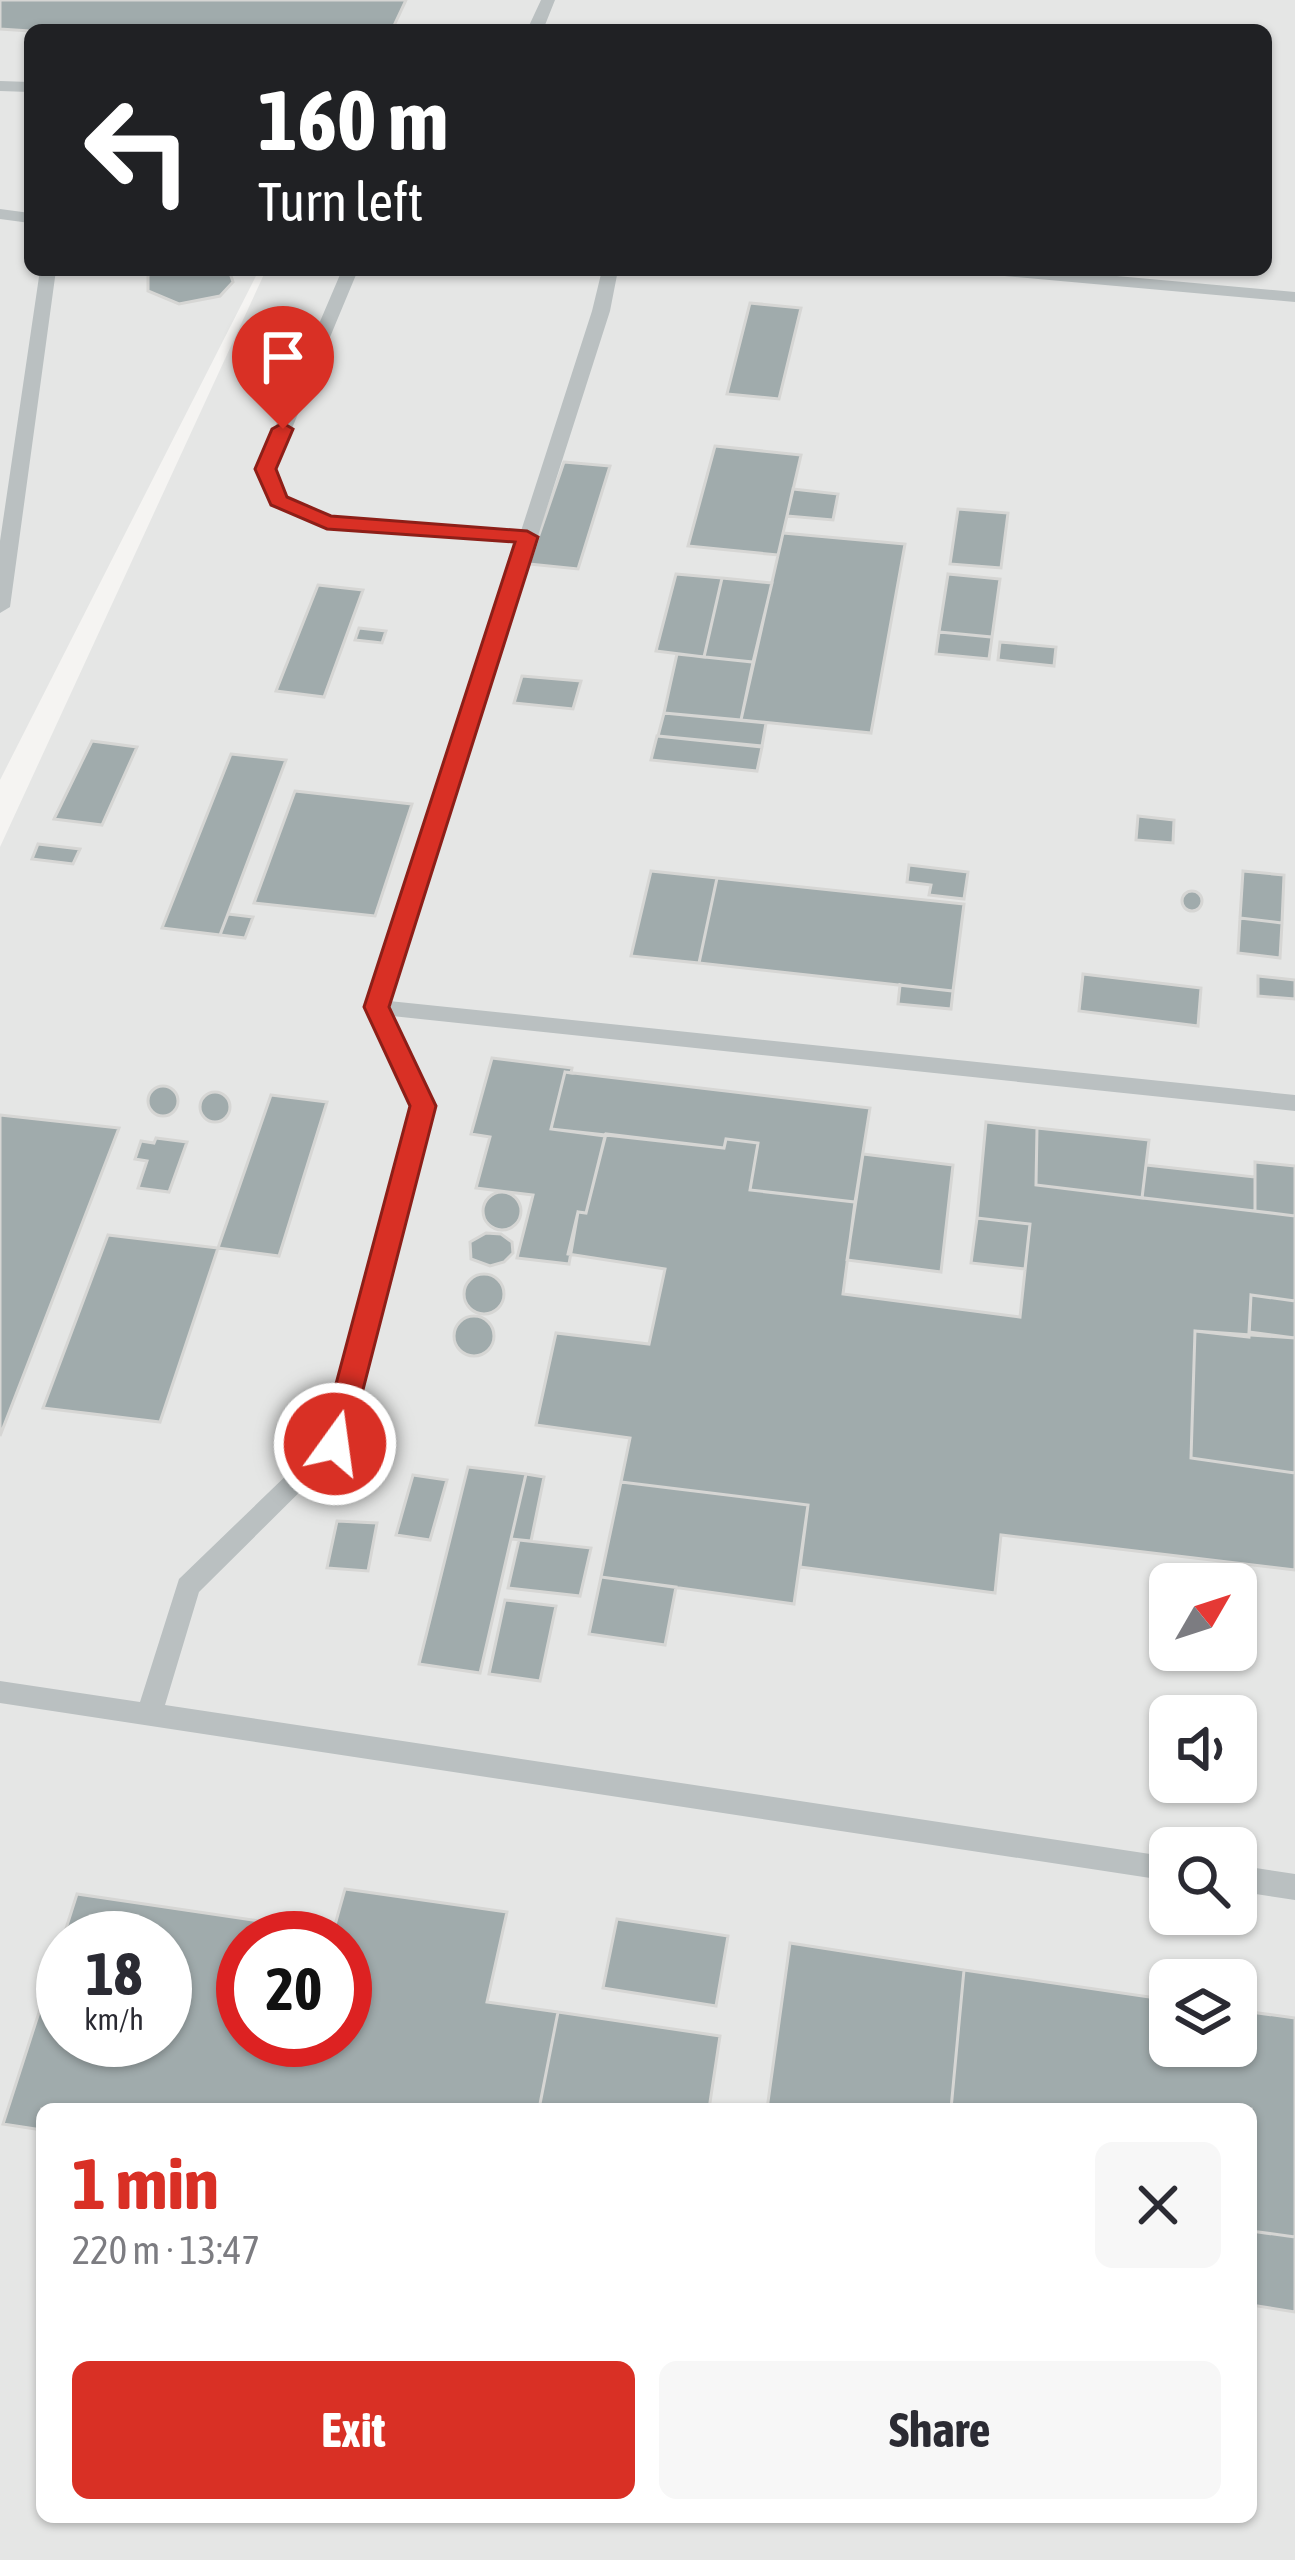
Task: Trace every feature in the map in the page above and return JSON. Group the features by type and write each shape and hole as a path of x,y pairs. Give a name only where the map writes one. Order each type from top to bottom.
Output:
{"lane":[{"path":"0,607 46,276"},
{"path":"347,276 266,469 278,501 327,522 527,537"},
{"path":"149,1715 188,1587 335,1444 423,1106 376,1007 609,276"},
{"path":"1061,276 1295,297"},
{"path":"376,1007 1295,1103"},
{"path":"0,1692 1149,1865"},
{"path":"1257,1882 1295,1887"}],"shaded area":[{"path":"0,0 1295,0 1295,2560 0,2560 0,847 263,276 1272,276 1272,24 24,24 24,276 256,276 0,780"}],"building":[{"path":"0,0 406,0 395,24 24,24 24,31 0,29"},
{"path":"148,276 231,276 233,282 220,296 179,304 148,291"},
{"path":"750,303 801,308 779,399 727,394"},
{"path":"715,446 801,455 778,555 688,546"},
{"path":"564,462 610,466 578,569 529,564"},
{"path":"793,489 838,494 833,520 787,516"},
{"path":"958,509 1008,513 1001,568 950,564"},
{"path":"783,533 905,544 871,733 741,720"},
{"path":"676,574 722,578 704,657 656,651"},
{"path":"948,574 1000,579 992,637 939,632"},
{"path":"722,578 772,583 753,662 704,657"},
{"path":"318,585 363,590 324,697 276,691"},
{"path":"359,628 386,631 382,643 355,640"},
{"path":"939,632 992,637 989,659 936,654"},
{"path":"1000,642 1056,647 1054,666 998,660"},
{"path":"677,654 753,662 741,720 664,713"},
{"path":"522,676 581,681 573,709 514,703"},
{"path":"664,713 766,723 762,746 658,736"},
{"path":"657,736 762,747 757,771 651,760"},
{"path":"92,741 137,747 102,825 54,819"},
{"path":"231,754 286,760 220,935 162,928"},
{"path":"295,791 412,804 375,916 254,903"},
{"path":"1138,816 1174,820 1173,843 1136,840"},
{"path":"38,844 80,849 73,864 32,859"},
{"path":"909,865 968,872 964,899 929,895 931,885 907,882"},
{"path":"651,871 717,878 699,963 631,956"},
{"path":"1243,871 1284,875 1282,923 1240,918"},
{"path":"717,878 964,904 953,991 699,963"},
{"path":"1192,891 1202,901 1192,911 1182,901"},
{"path":"228,914 253,917 245,938 220,935"},
{"path":"1240,918 1282,923 1280,958 1238,953"},
{"path":"1083,974 1201,988 1198,1026 1079,1011"},
{"path":"1258,976 1295,980 1295,999 1258,996"},
{"path":"900,985 953,991 951,1009 898,1004"},
{"path":"492,1058 572,1068 571,1073 565,1072 551,1129 605,1136 586,1213 578,1212 569,1264 517,1258 533,1195 476,1188 490,1137 471,1134"},
{"path":"565,1072 870,1108 855,1202 750,1190 758,1143 726,1139 724,1148 551,1129"},
{"path":"163,1086 174,1090 178,1101 174,1112 163,1116 152,1112 148,1101 152,1090"},
{"path":"215,1092 226,1096 230,1107 226,1118 215,1122 204,1118 200,1107 204,1096"},
{"path":"271,1095 327,1102 279,1256 218,1248"},
{"path":"0,1115 119,1128 0,1436"},
{"path":"986,1122 1037,1128 1036,1185 1295,1216 1295,1301 1251,1295 1249,1337 1195,1331 1191,1458 1295,1473 1295,1570 1001,1535 995,1593 800,1567 808,1505 621,1482 630,1438 536,1425 556,1333 649,1344 665,1269 568,1254 578,1212 586,1213 606,1134 724,1148 726,1139 758,1143 750,1190 855,1202 843,1294 1020,1317 1030,1224 977,1218"},
{"path":"1037,1128 1149,1140 1142,1198 1036,1185"},
{"path":"156,1138 187,1142 169,1192 138,1188 147,1161 135,1159 141,1141 154,1143"},
{"path":"863,1154 953,1165 941,1272 847,1260"},
{"path":"1255,1162 1295,1166 1295,1216 1255,1211"},
{"path":"1146,1165 1255,1177 1255,1211 1142,1198"},
{"path":"502,1192 516,1197 521,1211 516,1225 502,1230 488,1225 483,1211 488,1197"},
{"path":"977,1218 1030,1224 1025,1269 971,1263"},
{"path":"486,1233 501,1234 512,1242 513,1253 504,1262 490,1266 471,1259 470,1242"},
{"path":"108,1235 218,1248 160,1422 43,1408"},
{"path":"484,1274 498,1280 504,1294 498,1308 484,1314 470,1308 464,1294 470,1280"},
{"path":"1251,1295 1295,1301 1295,1338 1249,1332"},
{"path":"474,1316 488,1322 494,1336 488,1350 474,1356 460,1350 454,1336 460,1322"},
{"path":"1195,1331 1295,1338 1295,1473 1191,1458"},
{"path":"468,1467 526,1474 480,1673 419,1664"},
{"path":"526,1474 544,1477 531,1541 511,1539"},
{"path":"413,1475 447,1480 430,1540 396,1535"},
{"path":"621,1482 808,1505 794,1604 601,1577"},
{"path":"337,1521 377,1523 368,1571 327,1568"},
{"path":"519,1540 591,1548 580,1596 508,1588"},
{"path":"601,1577 676,1587 665,1645 589,1634"},
{"path":"505,1600 556,1606 540,1681 489,1674"},
{"path":"345,1889 507,1912 487,2002 558,2012 540,2103 36,2103 36,2129 3,2124 36,2021 36,2067 192,2067 192,1911 216,1915 216,2067 372,2067 372,1911 339,1911"},
{"path":"77,1894 192,1911 72,1911"},
{"path":"617,1919 728,1936 716,2006 603,1988"},
{"path":"790,1943 964,1970 952,2103 768,2103"},
{"path":"964,1970 1149,1997 1149,2067 1257,2067 1257,2013 1295,2018 1295,2237 1257,2232 1257,2103 952,2103"},
{"path":"558,2012 720,2036 710,2103 540,2103"},
{"path":"1257,2232 1295,2237 1295,2312 1257,2306"}],"route":[{"path":"283,429 266,469 278,501 327,522 527,537 376,1007 423,1106 335,1444"}]}
